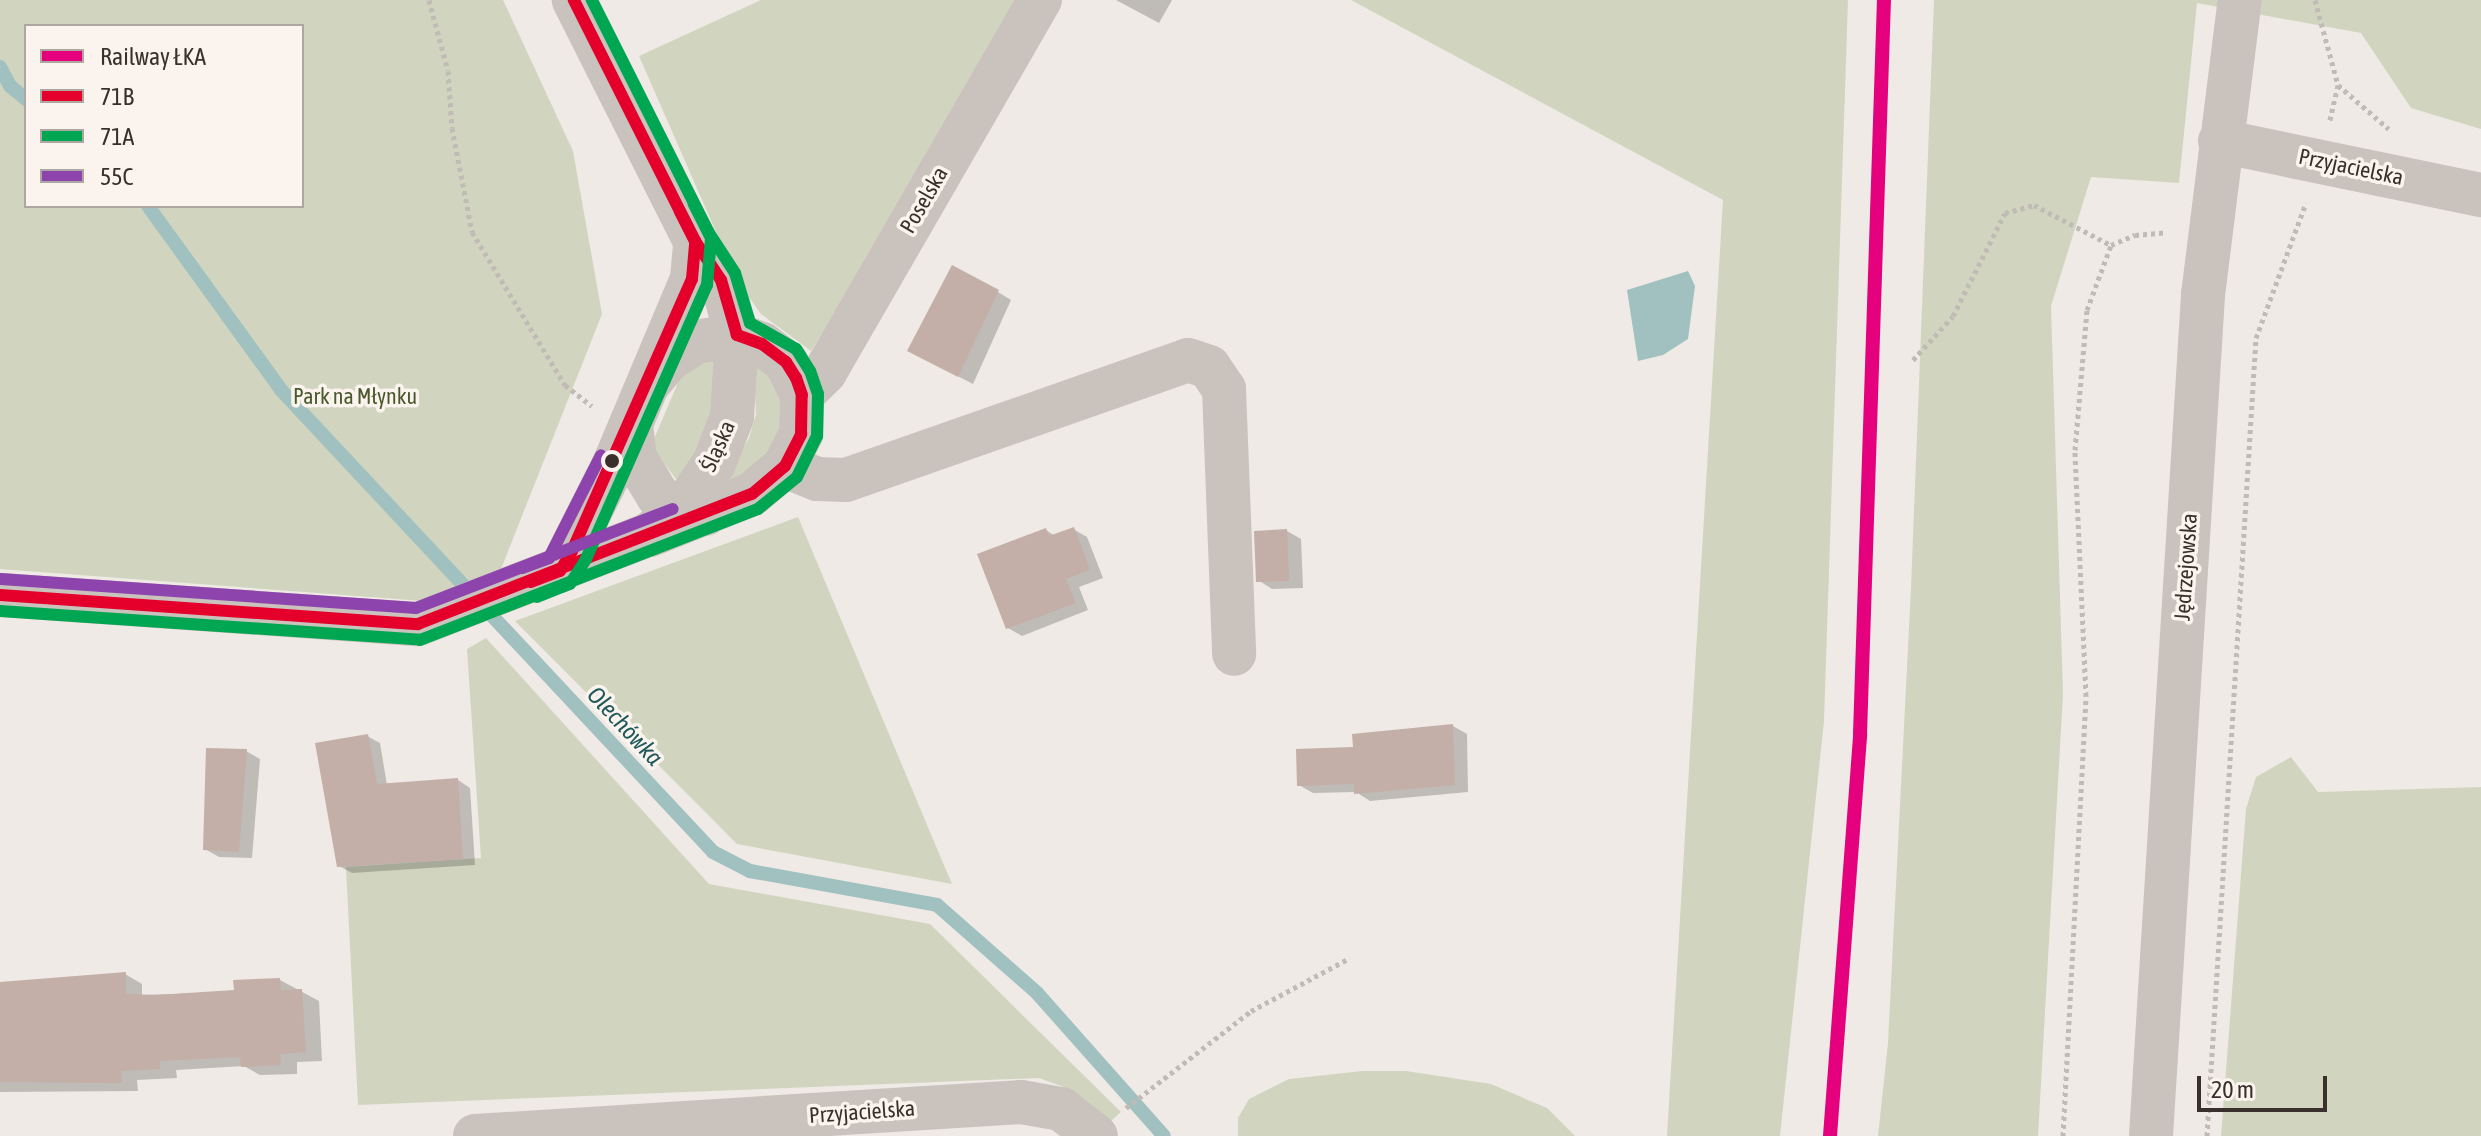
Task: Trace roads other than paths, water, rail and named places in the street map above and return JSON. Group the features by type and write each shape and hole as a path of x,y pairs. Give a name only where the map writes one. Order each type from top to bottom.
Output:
{"street":[{"name":"Śląska","path":"0,595 399,624 437,620 677,520 714,463 732,417 737,335 721,280 695,241 574,0"},
{"name":"Poselska","path":"802,395 825,372 1040,0"},
{"name":"Jędrzejowska","path":"2151,1136 2209,229 2240,0"},
{"name":"Przyjacielska","path":"2220,141 2481,195"},
{"path":"560,571 631,425 692,279 695,241"},
{"path":"631,425 635,458 646,479 677,520 752,494 785,466 801,434 802,395 786,362 762,344 737,335 696,342 668,360 649,383"},
{"path":"785,466 817,479 846,480 1188,360 1209,367 1224,389 1234,654"},
{"name":"Przyjacielska","path":"475,1136 1021,1102 1061,1109 1096,1136"}],"water":[{"path":"1688,271 1695,286 1688,339 1663,355 1638,361 1627,290"}],"waterway":[{"name":"Olechówka","path":"0,67 10,86 24,97"},
{"name":"Olechówka","path":"149,208 281,390 713,852 750,871 937,905 1037,993 1164,1136"}],"rail line":[{"name":"ŁKA","path":"1830,1136 1860,734 1884,0"}],"park label":[{"name":"Park na Młynku","path":"355,397"}]}
